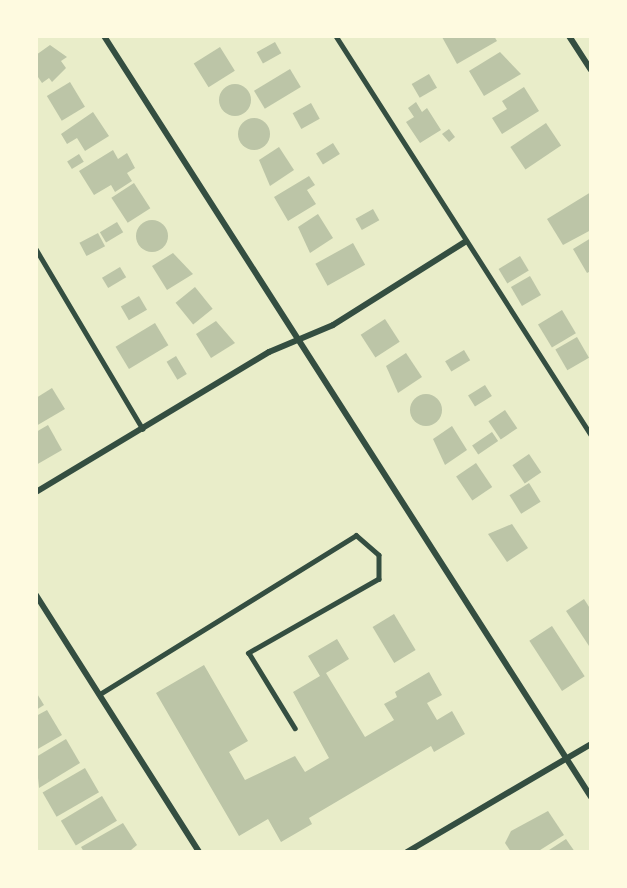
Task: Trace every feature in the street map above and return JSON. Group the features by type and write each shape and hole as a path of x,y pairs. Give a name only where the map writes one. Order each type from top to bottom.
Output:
{"street":[{"path":"104,36 591,797"},
{"path":"569,36 591,70"},
{"path":"36,492 297,339 333,325 465,243"},
{"path":"36,595 200,852"},
{"path":"407,852 591,744"}],"lane":[{"path":"336,36 465,243 591,435"},
{"path":"36,249 143,429"},
{"path":"100,694 356,535 379,555 379,579 249,653 295,728"}],"building":[{"path":"494,36 497,41 457,64 442,37"},
{"path":"275,42 281,53 263,64 257,52"},
{"path":"50,45 67,57 61,61 66,68 52,82 49,78 42,83 36,74 36,55"},
{"path":"220,47 235,71 209,87 194,63"},
{"path":"500,52 521,74 484,96 469,71"},
{"path":"290,69 301,87 265,109 254,91"},
{"path":"429,74 437,88 420,98 412,84"},
{"path":"70,82 85,107 62,121 47,96"},
{"path":"235,84 246,89 251,100 246,111 235,116 224,111 219,100 224,89"},
{"path":"524,87 539,111 502,134 492,118 507,109 502,101"},
{"path":"416,102 422,112 427,108 441,130 420,143 406,122 414,117 408,108"},
{"path":"311,103 320,119 301,129 293,113"},
{"path":"93,112 109,136 85,151 77,138 67,144 61,134"},
{"path":"254,118 265,123 270,134 265,145 254,150 243,145 238,134 243,123"},
{"path":"546,123 561,145 525,169 510,147"},
{"path":"449,129 455,137 449,142 442,134"},
{"path":"333,143 340,154 323,165 316,154"},
{"path":"279,147 294,170 270,186 259,160"},
{"path":"113,150 118,159 127,153 135,168 127,173 132,181 115,192 111,185 94,195 79,171"},
{"path":"79,154 84,162 72,169 67,161"},
{"path":"309,176 315,185 307,190 316,204 288,221 274,197"},
{"path":"134,183 150,208 128,223 111,198"},
{"path":"591,192 591,230 563,245 547,219"},
{"path":"373,209 379,220 362,230 356,219"},
{"path":"318,214 333,238 310,253 298,227"},
{"path":"152,220 163,225 168,236 163,247 152,252 141,247 136,236 141,225"},
{"path":"117,222 123,232 106,243 100,232"},
{"path":"98,233 105,246 87,256 79,243"},
{"path":"591,238 591,271 587,273 573,249"},
{"path":"353,243 365,265 328,286 315,264"},
{"path":"173,253 193,274 167,290 152,266"},
{"path":"520,256 529,271 507,283 499,269"},
{"path":"120,267 126,277 108,288 102,278"},
{"path":"530,276 541,295 522,306 511,287"},
{"path":"195,287 213,309 193,324 176,303"},
{"path":"139,296 147,310 129,320 121,306"},
{"path":"562,310 576,333 552,348 538,324"},
{"path":"385,319 400,342 375,357 361,335"},
{"path":"216,321 235,343 211,358 196,334"},
{"path":"155,323 168,345 129,369 116,347"},
{"path":"577,337 589,358 567,370 555,350"},
{"path":"464,350 470,360 451,372 445,361"},
{"path":"406,353 422,377 398,393 386,366"},
{"path":"176,356 187,374 177,380 167,362"},
{"path":"485,385 492,396 475,407 468,396"},
{"path":"52,388 65,409 36,426 36,398"},
{"path":"426,394 437,399 442,410 437,421 426,426 415,421 410,410 415,399"},
{"path":"505,410 517,428 501,439 488,421"},
{"path":"48,425 62,450 36,465 36,432"},
{"path":"452,426 467,450 445,465 433,439"},
{"path":"492,432 498,441 478,455 472,445"},
{"path":"529,454 541,472 525,483 512,465"},
{"path":"476,463 492,487 472,500 456,476"},
{"path":"529,483 541,502 521,514 509,495"},
{"path":"512,524 528,548 507,562 488,534"},
{"path":"584,599 591,610 591,649 566,611"},
{"path":"394,614 416,650 394,663 373,627"},
{"path":"552,626 585,676 562,691 529,641"},
{"path":"337,639 349,659 326,673 365,737 394,720 384,704 397,697 395,692 429,672 442,695 427,703 437,720 452,711 465,734 434,752 431,746 309,818 312,824 281,842 268,819 239,836 156,693 204,665 248,741 229,752 245,780 295,756 305,772 329,758 293,692 320,676 308,656"},
{"path":"36,692 44,705 36,710"},
{"path":"47,710 62,735 36,750 36,716"},
{"path":"66,739 80,763 39,788 36,757"},
{"path":"85,768 99,792 57,817 43,792"},
{"path":"102,796 117,821 76,846 61,821"},
{"path":"548,811 564,835 537,852 511,852 505,843 511,831"},
{"path":"123,823 137,845 131,850 84,852 81,847"},
{"path":"566,839 575,852 546,852"}]}
